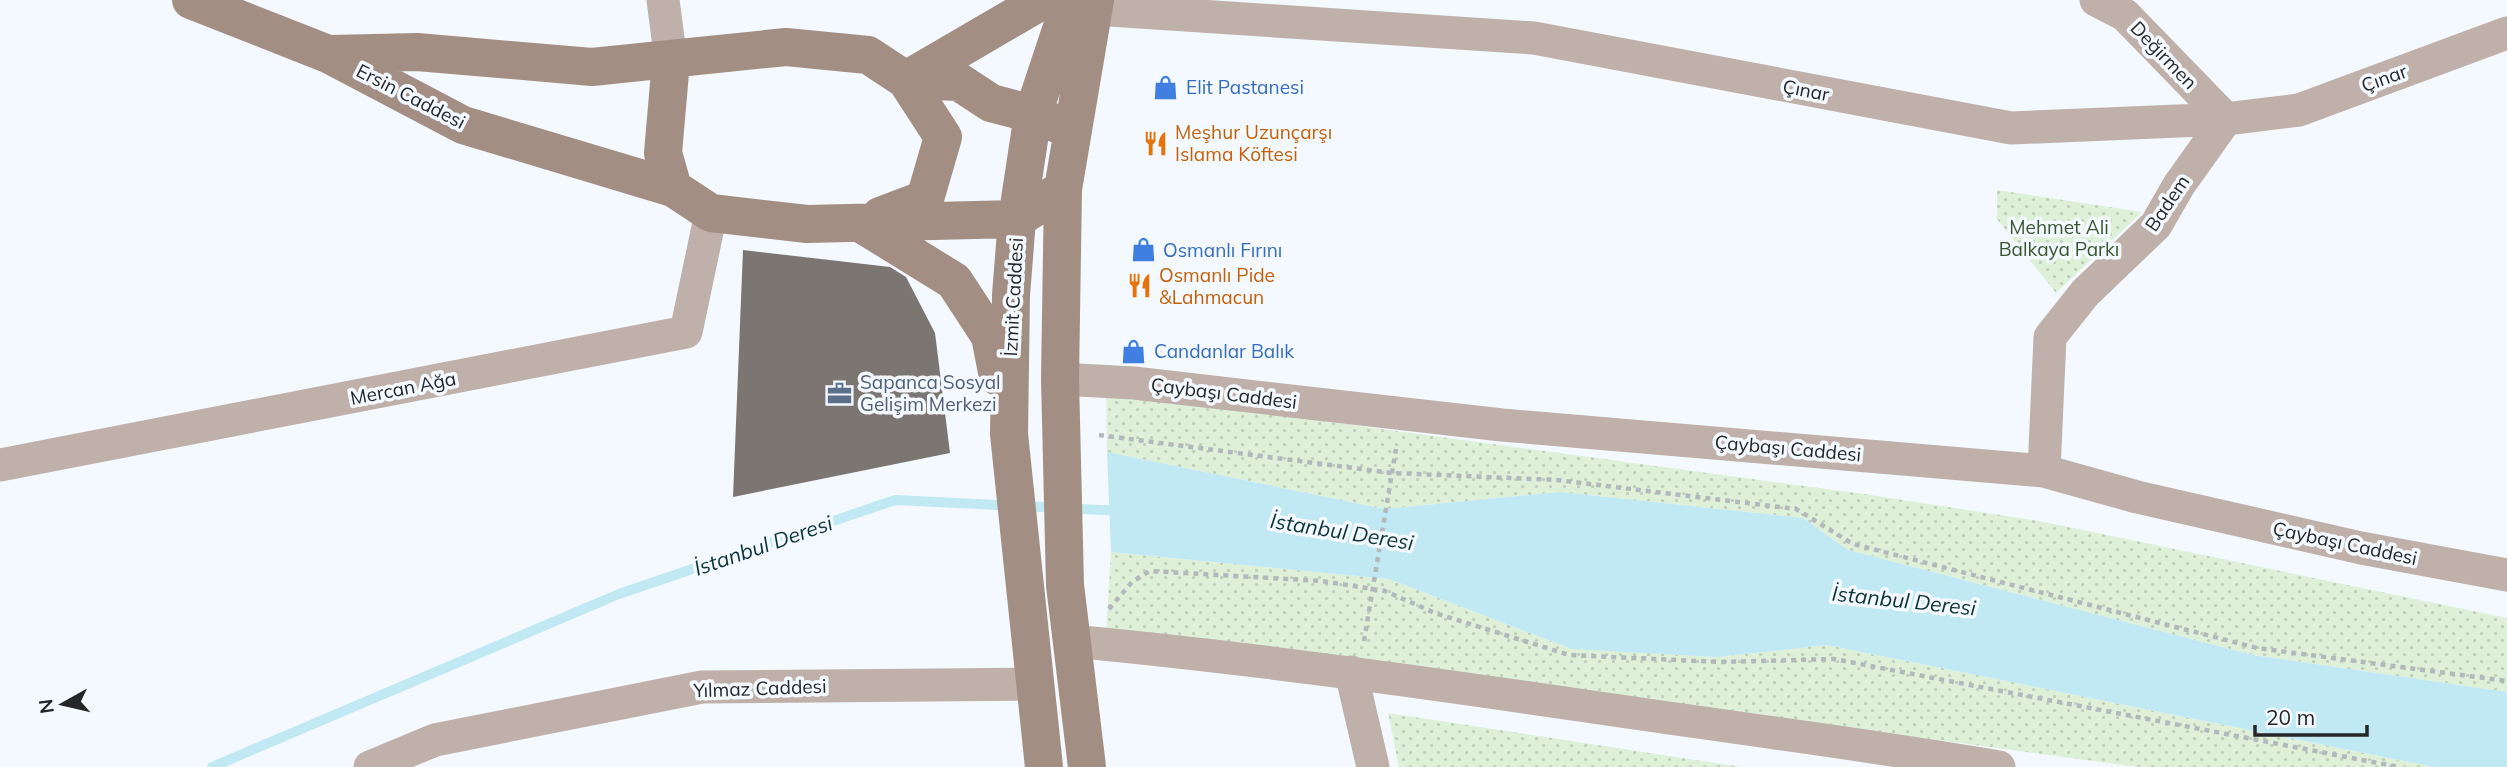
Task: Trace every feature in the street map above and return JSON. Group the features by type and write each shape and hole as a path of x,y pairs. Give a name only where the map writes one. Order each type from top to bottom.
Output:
{"street":[{"name":"Ersin Caddesi","path":"191,0 328,54 463,125 673,188 712,213"},
{"path":"663,0 671,61 663,153 673,188"},
{"path":"906,80 1043,0"},
{"name":"Değirmen","path":"2096,0 2125,15 2226,119"},
{"path":"1087,3 1063,190 1060,379 1074,432 1065,585 1087,767"},
{"name":"Çınar","path":"1087,3 1534,38 2011,128 2226,119 2299,110 2507,33"},
{"name":"İzmit Caddesi","path":"1044,767 1009,434 1011,295 1017,219 1033,114 1087,3"},
{"path":"328,54 417,52 592,67 671,61 786,47 868,55 906,80 943,138 925,199 860,223"},
{"path":"906,80 958,82 991,103 1033,114 1072,130"},
{"name":"Badem","path":"2044,471 2050,337 2085,293 2156,225 2179,185 2226,119"},
{"path":"712,213 807,225 1017,219 1063,190"},
{"name":"Mercan Ağa","path":"0,464 686,332 712,213"},
{"path":"860,223 954,281 990,336 1009,434"},
{"name":"Çaybaşı Caddesi","path":"1060,379 1134,383 1502,425 2044,471 2137,497 2348,545 2507,575"},
{"path":"1071,641 1356,673 1791,736 1871,745 1999,767"},
{"path":"1356,673 1373,767"},
{"name":"Yılmaz Caddesi","path":"370,767 435,740 702,687 1034,684"}],"path":[{"path":"1074,432 1392,473 1557,480 1796,509 1853,544 2258,648 2507,681"},
{"path":"1356,673 1392,473"},
{"path":"1104,618 1113,601 1132,582 1150,571 1322,581 1385,591 1434,613 1570,655 1720,662 1834,659 2399,767"}],"green space":[{"name":"Mehmet Ali Balkaya Parkı","path":"1997,190 2142,212 2056,293 1997,219"},
{"path":"1106,392 1864,494 2039,521 2507,618 2507,692 2253,655 1848,550 1803,518 1560,492 1385,509 1107,452"},
{"path":"1111,552 1389,579 1569,648 1718,657 1827,645 2434,767 2138,767 1567,690 1106,633"},
{"path":"1388,713 1741,767 1399,767"}],"water":[{"path":"1107,452 1385,509 1560,492 1803,518 1848,550 2253,655 2507,692 2507,767 2434,767 1827,645 1718,657 1572,649 1389,579 1111,552"}],"building":[{"name":"Sapanca Sosyal Gelişim Merkezi","path":"743,250 890,267 906,277 935,333 950,453 733,497"}],"waterway":[{"name":"İstanbul Deresi","path":"212,767 619,594 895,500 1122,511"}],"place":[{"name":"Elit Pastanesi","path":"1166,87"},
{"name":"Meşhur Uzunçarşı Islama Köftesi","path":"1155,143"},
{"name":"Osmanlı Fırını","path":"1143,250"},
{"name":"Osmanlı Pide &Lahmacun","path":"1139,286"},
{"name":"Candanlar Balık","path":"1134,351"},
{"name":"Sapanca Sosyal Gelişim Merkezi","path":"840,393"}]}
